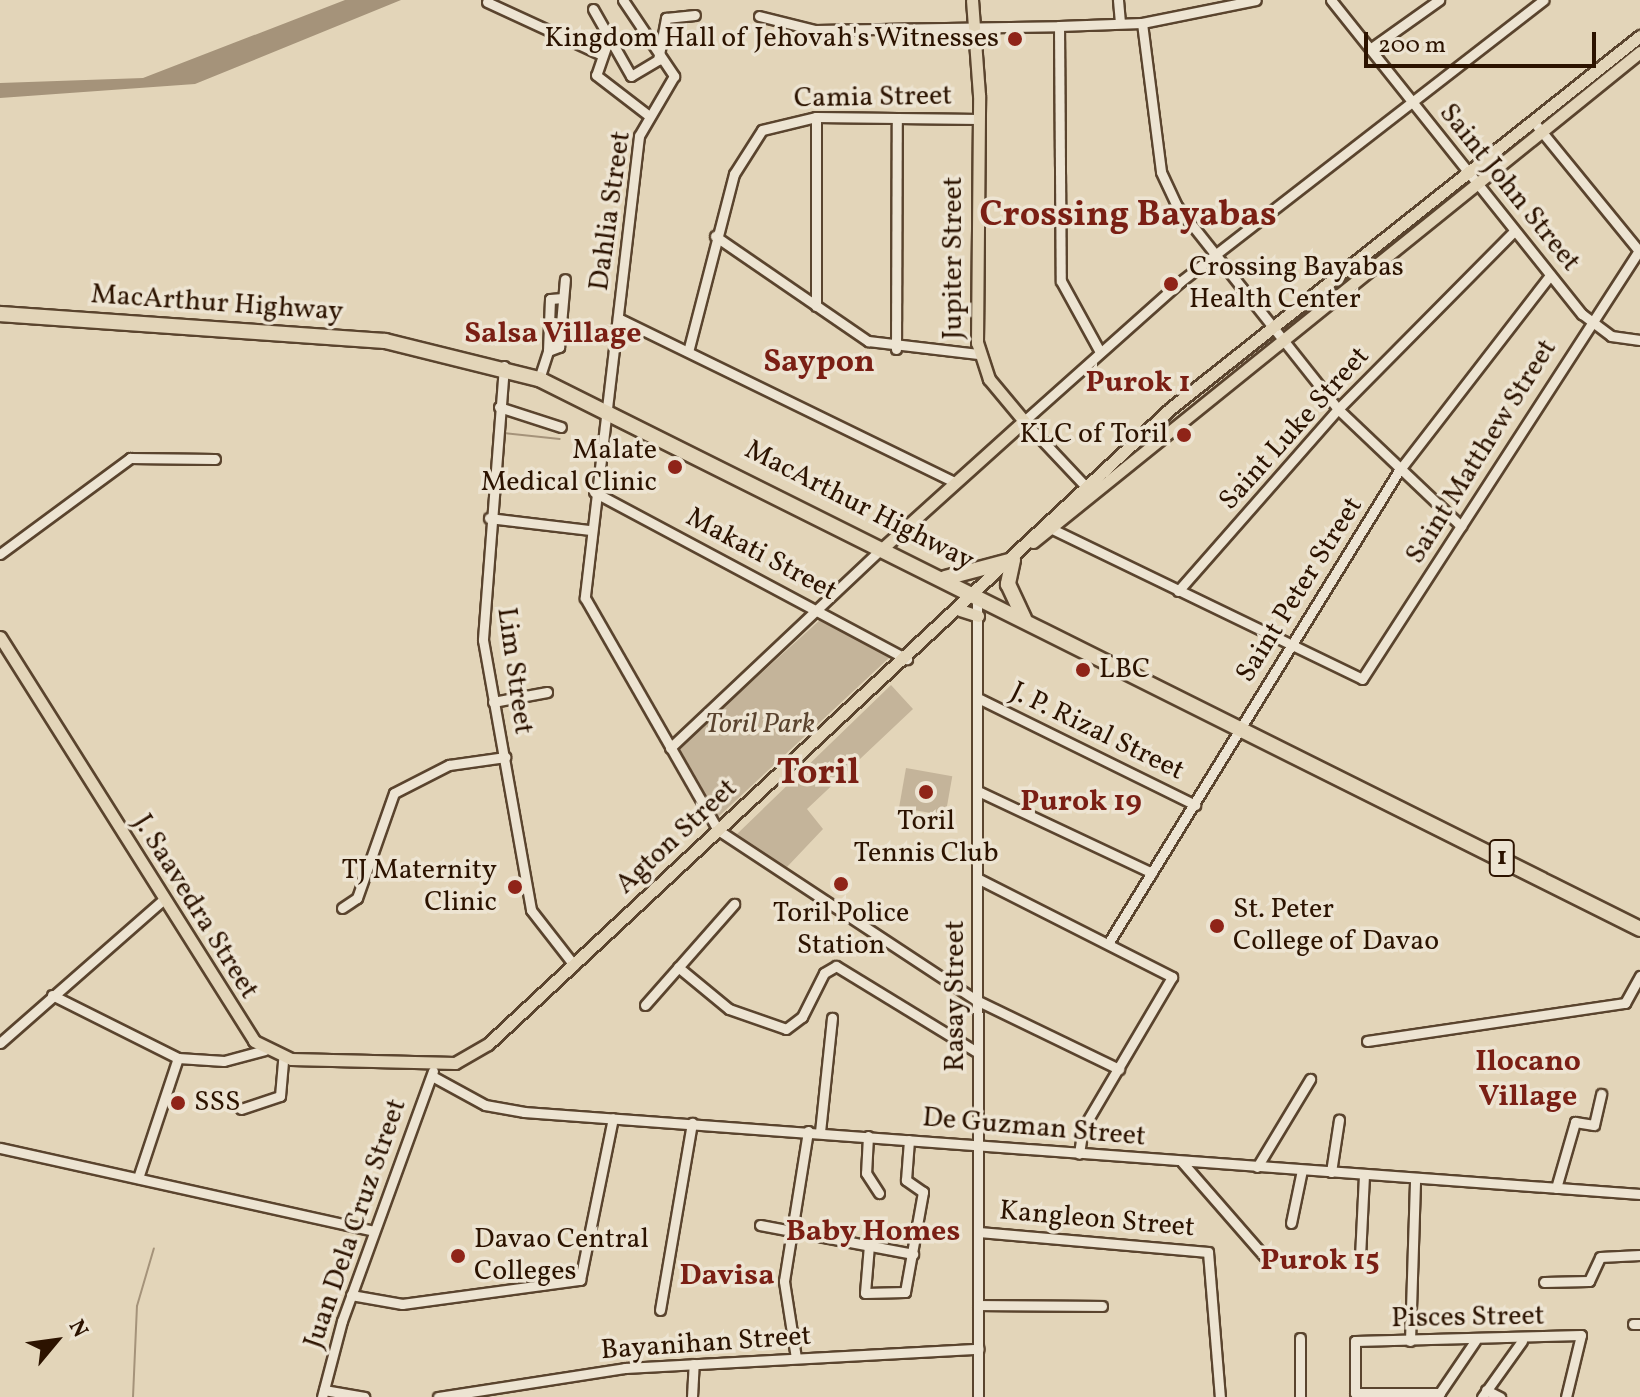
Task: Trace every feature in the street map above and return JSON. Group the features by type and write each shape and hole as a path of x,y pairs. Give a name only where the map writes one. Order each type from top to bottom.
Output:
{"highway":[{"name":"MacArthur Highway","path":"0,314 385,341 504,366 539,379 604,407 1640,929"},
{"path":"945,578 1013,560 1008,584 1024,618"}],"main road":[{"name":"Jupiter Street","path":"972,0 979,119 978,354 989,379 1024,421"},
{"path":"1537,125 1640,36"},
{"path":"1537,125 1640,52"},
{"name":"Agton Street","path":"434,1071 479,1051 1089,490 1276,332 1537,125"},
{"path":"884,547 1024,421"},
{"path":"960,610 978,616"},
{"name":"J. Saavedra Street","path":"0,637 238,1021 265,1050 283,1058 434,1071"}],"street":[{"path":"623,0 658,60"},
{"path":"1118,0 1120,23"},
{"path":"759,16 815,30 1059,26 1142,23 1256,0"},
{"name":"Saint John Street","path":"1331,0 1590,323 1619,339 1640,340"},
{"path":"1370,49 1439,0"},
{"path":"1024,421 1100,352 1215,257 1543,0"},
{"path":"487,2 600,54"},
{"path":"593,9 631,76 658,60 666,18 695,15"},
{"path":"1142,23 1161,172 1215,257 1338,409 1398,472 1461,526"},
{"path":"1059,26 1061,281 1100,352"},
{"path":"609,38 600,54 599,80 648,115"},
{"name":"Dahlia Street","path":"658,60 674,76 648,115 637,149 583,595 718,830"},
{"path":"816,117 816,306"},
{"name":"Camia Street","path":"689,348 715,236 753,138 781,121 816,117 979,119"},
{"path":"896,349 897,118"},
{"path":"1537,125 1639,250"},
{"name":"Saint Luke Street","path":"1178,591 1338,409 1514,231"},
{"path":"715,236 856,335 896,349 978,354"},
{"name":"Saint Matthew Street","path":"1289,648 1362,679 1639,250"},
{"name":"Saint Peter Street","path":"1109,942 1398,472 1550,275"},
{"path":"539,379 548,351 550,299 563,298 565,279"},
{"path":"618,318 689,348 956,483"},
{"name":"Lim Street","path":"504,366 481,601 493,702 531,910 574,965"},
{"path":"499,407 561,427"},
{"name":"Jupiter Street","path":"1024,421 1089,490"},
{"path":"0,554 130,458 215,459"},
{"name":"Makati Street","path":"594,492 907,659"},
{"path":"489,518 590,530"},
{"path":"1048,527 1289,648"},
{"path":"670,748 884,547"},
{"name":"Rasay Street","path":"977,594 980,699 976,1000 980,1147 978,1397"},
{"path":"493,702 547,692"},
{"name":"J. P. Rizal Street","path":"980,699 1195,805"},
{"path":"342,908 357,898 394,793 449,765 505,757"},
{"path":"978,791 1152,873"},
{"path":"718,830 976,1000 1119,1069"},
{"path":"977,878 1109,942 1172,977 1083,1128 1079,1154"},
{"path":"0,1043 163,900"},
{"path":"645,1005 734,904"},
{"path":"678,967 729,1009 786,1029 802,1017 824,973 836,966 977,1052"},
{"path":"1367,1041 1625,1003 1640,976"},
{"path":"52,995 178,1058 224,1061 265,1050"},
{"path":"820,1132 832,1018"},
{"path":"138,1178 178,1058"},
{"path":"241,1109 280,1096 283,1058"},
{"name":"De Guzman Street","path":"434,1071 499,1109 1640,1194"},
{"name":"Juan Dela Cruz Street","path":"323,1393 351,1295 434,1071"},
{"path":"1257,1167 1310,1079"},
{"path":"1556,1188 1575,1122 1594,1125 1601,1094"},
{"path":"351,1295 402,1304 582,1278 613,1118"},
{"path":"1331,1172 1339,1120"},
{"path":"660,1310 692,1123"},
{"path":"796,1358 784,1306 808,1131"},
{"path":"868,1136 866,1173 879,1193"},
{"path":"869,1245 864,1288 869,1296 905,1292 923,1192 906,1180 909,1140"},
{"path":"0,1148 374,1231"},
{"path":"1182,1162 1264,1256"},
{"path":"1291,1223 1302,1170"},
{"path":"1360,1257 1364,1175"},
{"path":"1410,1341 1415,1178"},
{"path":"760,1225 913,1254"},
{"name":"Kangleon Street","path":"979,1232 1210,1254 1220,1397"},
{"path":"1544,1282 1589,1281 1598,1259 1640,1255"},
{"path":"978,1305 1102,1306"},
{"name":"Pisces Street","path":"1438,1395 1355,1393 1355,1341 1522,1341 1581,1335 1566,1397"},
{"path":"1300,1338 1300,1397"},
{"path":"1438,1395 1475,1341"},
{"path":"1500,1397 1484,1394 1522,1341"},
{"name":"Bayanihan Street","path":"438,1397 694,1364 978,1349"},
{"path":"692,1397 694,1364"},
{"path":"323,1393 364,1397"}],"green space":[{"name":"Toril Park","path":"821,619 890,657 718,817 679,748"},
{"path":"891,685 913,709 807,809 823,829 787,867 737,834"},
{"name":"Toril Tennis Club","path":"906,768 952,776 945,816 899,807"}],"shaded area":[{"path":"345,0 401,0 195,84 0,98 0,83 143,78"}],"waterway":[{"path":"504,433 560,439"},
{"path":"133,1397 137,1306 154,1248"}],"place":[{"name":"Kingdom Hall of Jehovah's Witnesses","path":"1015,39"},
{"name":"Crossing Bayabas Health Center","path":"1171,284"},
{"name":"KLC of Toril","path":"1184,435"},
{"name":"Malate Medical Clinic","path":"675,467"},
{"name":"LBC","path":"1083,670"},
{"name":"Toril Tennis Club","path":"926,792"},
{"name":"Toril Police Station","path":"841,884"},
{"name":"TJ Maternity Clinic","path":"515,887"},
{"name":"St. Peter College of Davao","path":"1217,926"},
{"name":"SSS","path":"178,1103"},
{"name":"Davao Central Colleges","path":"458,1256"}],"district":[{"name":"Crossing Bayabas","path":"1128,217"},
{"name":"Salsa Village","path":"553,334"},
{"name":"Saypon","path":"819,363"},
{"name":"Purok 1","path":"1138,383"},
{"name":"Toril","path":"818,775"},
{"name":"Purok 19","path":"1081,802"},
{"name":"Ilocano Village","path":"1528,1079"},
{"name":"Baby Homes","path":"873,1232"},
{"name":"Purok 15","path":"1320,1261"},
{"name":"Davisa","path":"727,1276"}]}
